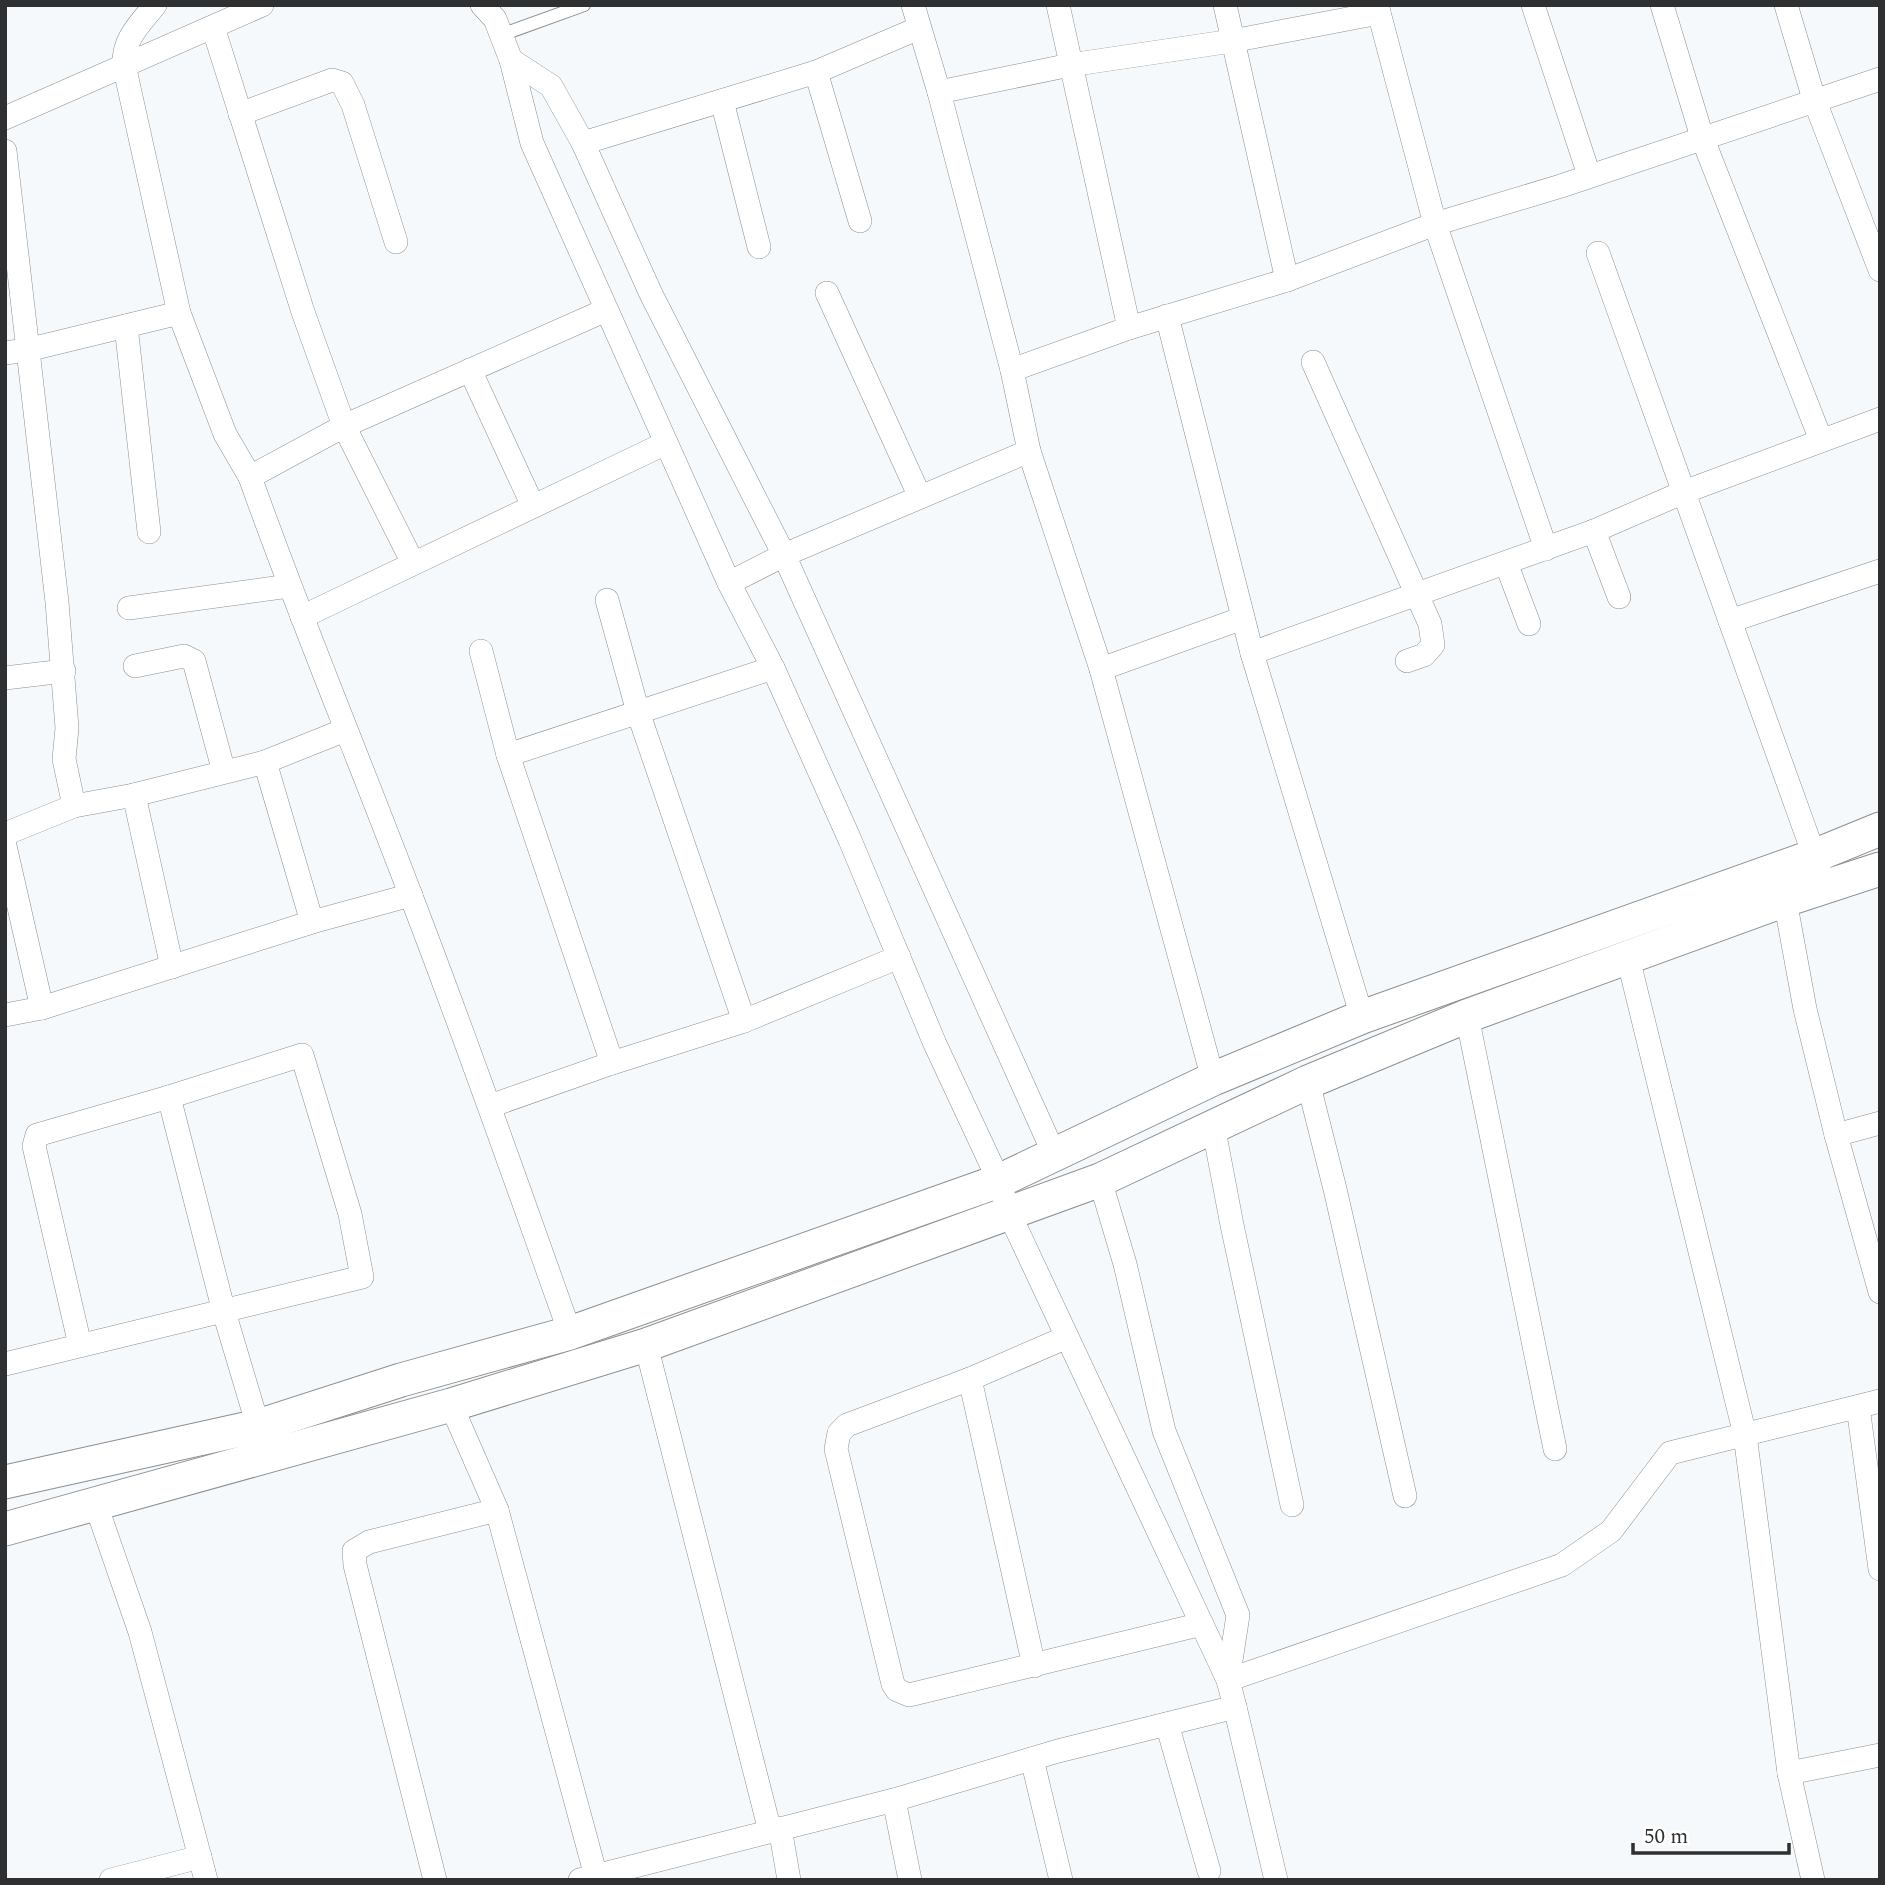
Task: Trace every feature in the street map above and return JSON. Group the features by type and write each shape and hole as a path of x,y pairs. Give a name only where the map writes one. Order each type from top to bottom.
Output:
{"street":[{"path":"155,5 123,49 124,65 180,313 225,434 250,477 289,586 411,895 490,1106 569,1334"},
{"path":"5,118 262,5"},
{"path":"482,5 495,19 511,60 532,143 606,310 729,583 773,668 935,1044 999,1181 1009,1213 1228,1680 1276,1880"},
{"path":"913,5 939,92 1012,370 1029,451 1101,669 1213,1079"},
{"path":"1058,5 1129,328"},
{"path":"1225,5 1287,280"},
{"path":"1533,5 1589,175"},
{"path":"1662,5 1702,137 1821,440"},
{"path":"1786,5 1815,99 1880,270"},
{"path":"939,92 1070,65 1232,41 1378,9 1435,224 1546,549"},
{"path":"213,27 303,312 344,426 413,563"},
{"path":"583,144 816,72 919,28"},
{"path":"511,60 551,86 583,144 651,294 784,555 1055,1156"},
{"path":"816,72 860,221"},
{"path":"1012,370 1129,328 1287,280 1435,224 1561,186 1880,79"},
{"path":"240,114 332,80 342,83 353,104 396,242"},
{"path":"722,101 759,247"},
{"path":"5,151 16,352 64,671 67,728 64,759 74,806"},
{"path":"1598,253 1820,871"},
{"path":"827,293 920,497"},
{"path":"250,477 344,426 606,310"},
{"path":"16,352 180,313"},
{"path":"1167,316 1242,618 1362,1017"},
{"path":"127,326 149,532"},
{"path":"1313,362 1430,624 1433,645 1424,655 1407,661"},
{"path":"470,370 533,506"},
{"path":"1252,653 1546,549 1684,492 1880,419"},
{"path":"302,617 666,443"},
{"path":"729,583 784,555 1029,451"},
{"path":"1594,531 1619,597"},
{"path":"1506,563 1529,624"},
{"path":"1730,621 1880,571"},
{"path":"129,608 289,586"},
{"path":"607,600 638,712 744,1021"},
{"path":"1101,669 1242,618"},
{"path":"481,651 508,755 612,1063"},
{"path":"135,666 184,656 194,662 224,772"},
{"path":"508,755 773,668"},
{"path":"5,678 64,671"},
{"path":"5,834 74,806 134,795 265,762 345,730"},
{"path":"265,762 312,922"},
{"path":"134,795 172,967"},
{"path":"5,1528 451,1405 646,1345 1100,1180 1308,1082 1467,1016 1785,900 1820,871 1880,829"},
{"path":"5,846 42,1007"},
{"path":"5,1482 258,1426 401,1380 569,1334 999,1181 1213,1079 1362,1017 1820,871 1880,869"},
{"path":"5,1015 42,1007 312,922 411,895"},
{"path":"1785,900 1805,1009 1836,1135 1880,1292"},
{"path":"490,1106 744,1021 899,957"},
{"path":"1628,958 1745,1435 1789,1773 1813,1880"},
{"path":"1467,1016 1555,1449"},
{"path":"5,1364 362,1277 350,1214 302,1055 37,1135 34,1146 80,1345"},
{"path":"1308,1082 1405,1496"},
{"path":"169,1097 223,1312 258,1426"},
{"path":"1836,1135 1880,1123"},
{"path":"1213,1125 1292,1505"},
{"path":"1100,1180 1125,1264 1164,1431 1238,1615 1228,1680"},
{"path":"1067,1337 970,1379 848,1425 839,1433 836,1449 893,1684 897,1690 909,1695 1202,1624"},
{"path":"646,1345 789,1880"},
{"path":"970,1379 1034,1666"},
{"path":"1228,1680 1562,1565 1611,1531 1670,1453 1869,1404 1880,1569"},
{"path":"451,1405 497,1510 591,1878 894,1800 1032,1759 1235,1707"},
{"path":"96,1505 140,1632 206,1880"},
{"path":"435,1880 355,1565 354,1551 369,1542 497,1510"},
{"path":"1167,1724 1209,1871"},
{"path":"1789,1773 1880,1755"},
{"path":"1032,1759 1061,1880"},
{"path":"894,1800 910,1880"},
{"path":"111,1880 200,1857"}],"lane":[{"path":"501,35 584,5"}]}
